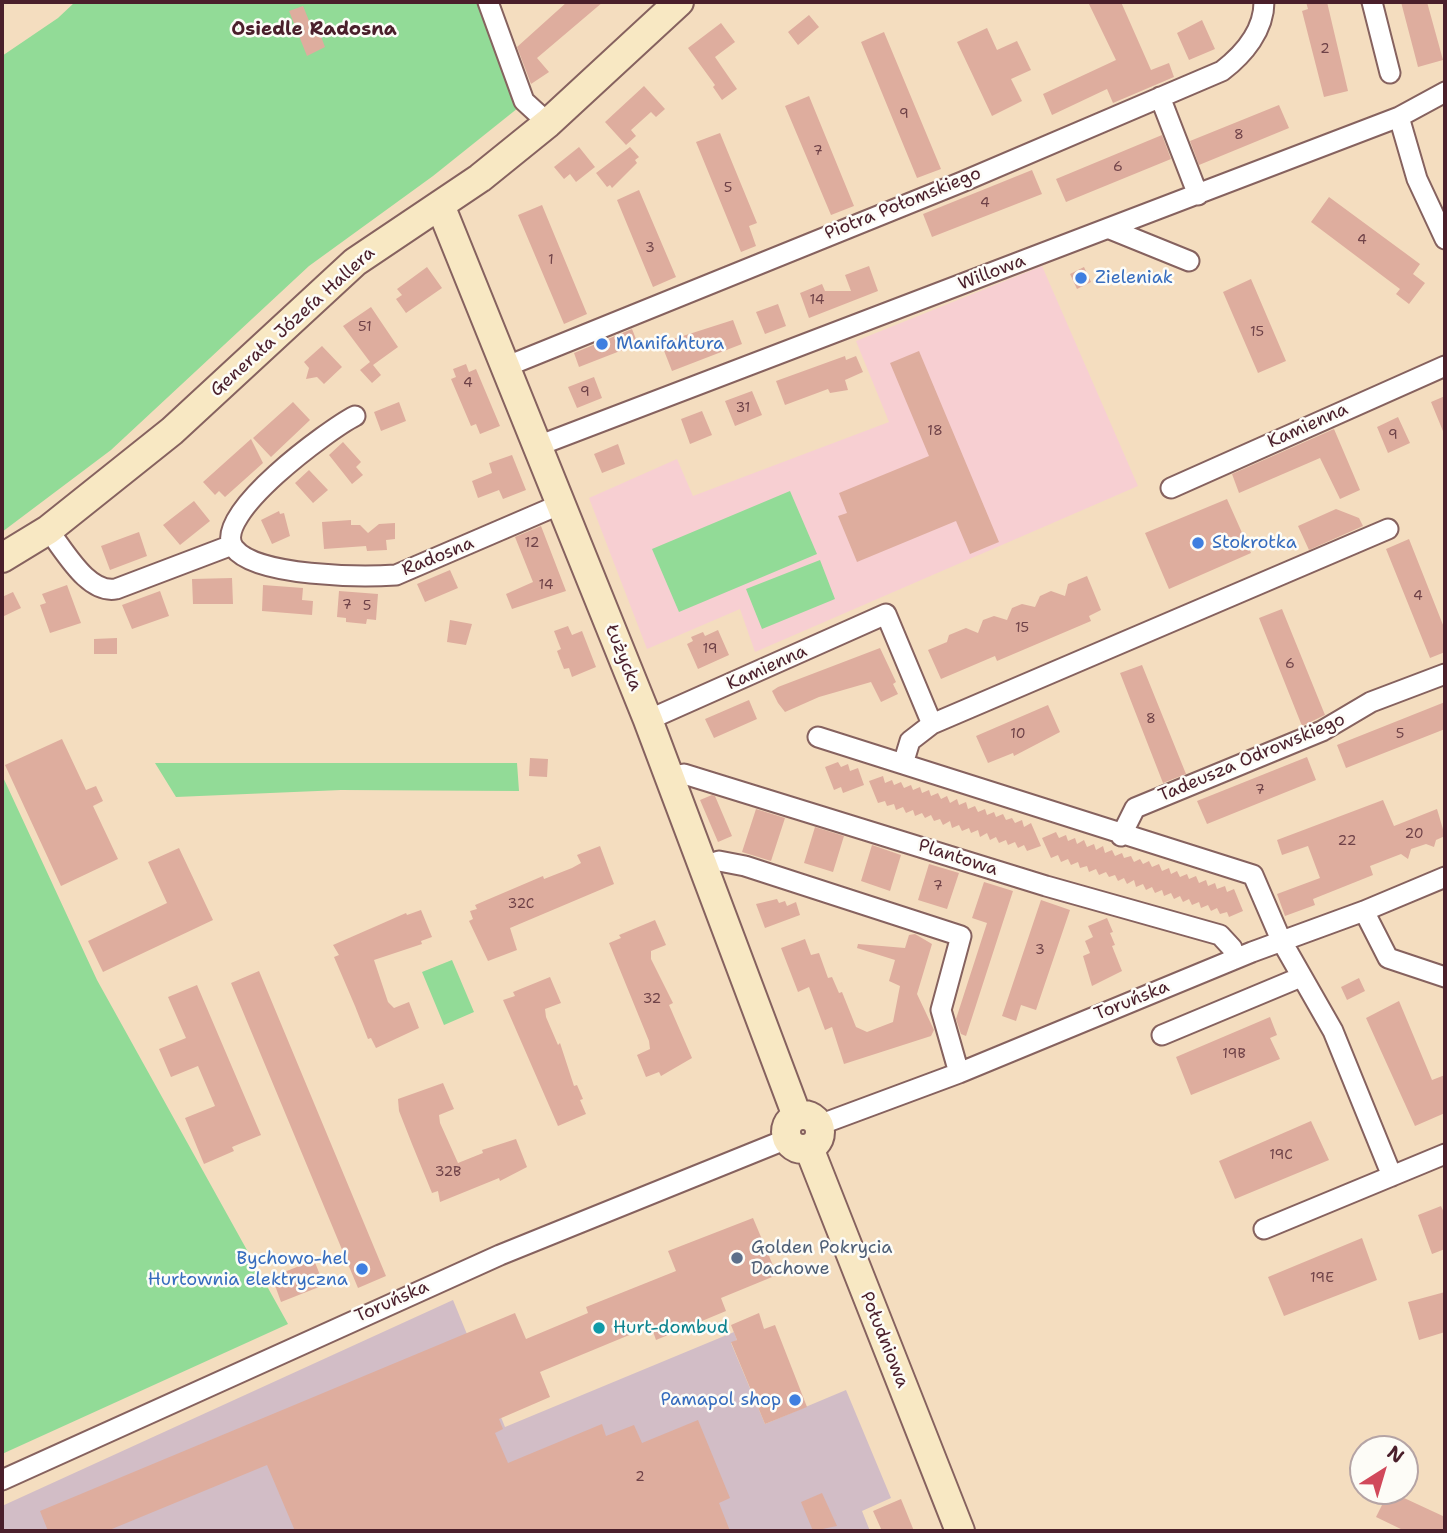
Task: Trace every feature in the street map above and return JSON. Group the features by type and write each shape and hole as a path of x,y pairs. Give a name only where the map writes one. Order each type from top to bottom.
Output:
{"street":[{"path":"488,2 524,101 548,122"},
{"name":"Generała Józefa Hallera","path":"2,558 48,530 172,431 355,262 480,178 548,122 679,2"},
{"path":"1372,2 1390,74"},
{"name":"Piotra Połomskiego","path":"505,367 1222,71 1235,61 1264,9"},
{"name":"Willowa","path":"536,447 1399,117 1445,92"},
{"path":"1160,97 1198,194"},
{"path":"1399,117 1418,179 1445,239"},
{"name":"Łużycka","path":"440,205 648,720 803,1132"},
{"path":"1110,229 1189,261"},
{"name":"Kamienna","path":"1171,488 1445,366"},
{"path":"48,530 90,580 106,590 116,589 232,545 232,534 239,517 267,483 324,434 355,416"},
{"name":"Radosna","path":"232,545 246,558 272,567 367,576 396,575 561,504"},
{"path":"903,764 909,741 932,724 1388,529"},
{"name":"Kamienna","path":"648,720 886,614 932,724"},
{"name":"Tadeusza Odrowskiego","path":"1121,836 1135,808 1322,731 1371,702 1445,674"},
{"path":"818,737 1121,836 1253,875 1281,940 1333,1031 1392,1176"},
{"name":"Plantowa","path":"668,777 684,774 1046,886 1220,935 1232,947 1235,959"},
{"path":"703,866 719,861 745,866 961,936 941,1010 959,1073"},
{"name":"Toruńska","path":"2,1480 514,1249 803,1132 959,1073 1281,940 1364,911 1445,877"},
{"path":"1364,911 1388,958 1445,977"},
{"path":"1162,1035 1301,977"},
{"name":"Południowa","path":"803,1132 960,1531"},
{"path":"1264,1229 1445,1154"}],"shaded area":[{"path":"1042,266 1138,486 755,652 740,609 647,649 589,498 677,459 693,496 889,422 856,341"},
{"path":"453,1300 505,1427 734,1332 737,1340 731,1343 765,1424 846,1390 891,1498 862,1511 870,1531 2,1531 2,1506"}],"green space":[{"path":"75,2 479,2 518,108 433,176 309,266 111,450 2,532 2,56 58,18"},
{"path":"790,491 817,554 679,612 652,549"},
{"path":"820,560 835,599 762,629 746,589"},
{"path":"155,763 517,763 519,791 341,790 176,797"},
{"path":"2,775 97,980 288,1324 2,1454"},
{"path":"452,960 474,1012 444,1025 422,972"}],"building":[{"path":"567,2 603,2 537,58 549,72 531,84 517,47"},
{"path":"1088,2 1121,2 1151,70 1169,63 1174,77 1113,103 1107,89 1052,115 1043,94 1116,60"},
{"path":"1306,2 1327,2 1348,91 1324,97 1302,11 1308,9"},
{"path":"1401,2 1427,2 1443,60 1418,67"},
{"path":"303,6 312,28 317,26 325,47 307,56 289,11"},
{"path":"809,15 819,27 798,45 788,32"},
{"path":"1202,20 1215,49 1189,60 1177,33"},
{"path":"721,23 735,42 715,57 737,89 722,100 713,87 715,85 688,48"},
{"path":"987,28 997,50 1017,41 1031,70 1011,79 1022,101 992,116 957,42"},
{"path":"884,32 941,169 917,178 861,42"},
{"path":"644,86 665,109 656,117 651,112 631,130 636,136 626,145 605,122"},
{"path":"809,96 854,206 831,215 785,106"},
{"path":"1279,105 1289,128 1199,165 1190,141"},
{"path":"720,133 757,223 749,226 756,246 741,252 696,142"},
{"path":"1162,135 1171,159 1066,202 1056,179"},
{"path":"579,147 595,167 576,182 570,174 564,179 554,167"},
{"path":"630,147 639,157 635,160 637,163 612,188 610,185 607,187 596,173"},
{"path":"1032,170 1042,194 932,237 923,214"},
{"path":"639,190 676,277 653,287 617,200"},
{"path":"1329,197 1420,264 1413,274 1425,283 1409,304 1396,294 1400,289 1311,222"},
{"path":"542,205 587,314 564,324 518,215"},
{"path":"869,266 878,291 809,318 800,293 822,284 825,291 851,291 845,275"},
{"path":"427,267 442,288 406,313 396,299 402,295 397,289"},
{"name":"Zieleniak","path":"1084,267 1091,282 1077,289 1070,274"},
{"path":"1251,279 1286,361 1258,373 1223,292"},
{"path":"778,304 786,326 765,334 756,312"},
{"path":"371,307 398,347 373,365 381,375 372,383 360,370 370,362 343,326"},
{"path":"733,320 742,344 672,371 661,343"},
{"path":"632,329 638,344 579,367 574,353"},
{"path":"322,346 342,367 324,384 317,377 306,379 309,368 304,362"},
{"path":"919,351 999,542 970,554 956,521 857,562 838,516 847,513 839,493 929,456 890,363"},
{"path":"845,356 846,360 856,356 863,372 845,380 848,390 830,393 828,389 785,405 776,381"},
{"path":"466,364 469,372 476,369 500,426 480,434 476,424 471,426 451,379 456,377 453,369"},
{"path":"594,377 602,398 577,408 568,387"},
{"path":"752,391 762,415 735,426 725,401"},
{"path":"1445,396 1445,436 1431,402"},
{"path":"293,402 310,420 271,457 253,438"},
{"path":"399,402 406,421 381,431 374,412"},
{"path":"702,411 712,435 690,444 681,419"},
{"path":"1398,417 1410,443 1388,453 1377,427"},
{"path":"1334,429 1360,490 1340,499 1320,458 1239,493 1232,474"},
{"path":"251,439 263,463 225,497 219,491 215,495 203,482"},
{"path":"343,442 361,462 356,467 363,475 352,484 329,455"},
{"path":"618,444 625,464 602,473 594,454"},
{"path":"512,455 526,490 503,499 499,490 478,498 472,481 492,473 489,463"},
{"path":"309,470 328,490 313,503 295,483"},
{"name":"Stokrotka","path":"1227,499 1251,553 1169,589 1145,533"},
{"path":"194,501 210,521 180,545 163,525"},
{"path":"1336,509 1359,518 1363,526 1309,550 1298,526"},
{"path":"279,511 280,514 284,513 290,536 272,544 261,520"},
{"path":"351,520 351,525 360,525 368,533 379,524 395,523 395,539 386,540 387,550 367,551 366,546 324,549 322,522"},
{"path":"541,526 566,591 512,609 506,594 533,582 515,537"},
{"path":"139,532 147,556 110,570 101,546"},
{"path":"1409,539 1445,630 1445,652 1430,658 1386,549"},
{"path":"450,570 458,588 425,602 417,584"},
{"path":"1087,576 1101,610 1089,616 1091,621 997,661 995,656 941,679 928,650 947,642 949,635 966,628 978,633 983,620 994,616 1007,620 1012,608 1022,604 1035,607 1040,596 1051,591 1065,596 1068,584"},
{"path":"232,578 233,604 193,604 192,579"},
{"path":"67,585 81,623 50,633 40,605 46,603 42,594"},
{"path":"263,585 303,588 302,600 313,601 312,615 262,611"},
{"path":"160,591 169,616 132,629 122,605"},
{"path":"339,591 378,594 376,620 367,619 366,624 346,622 346,618 337,617"},
{"path":"13,592 21,608 2,617 2,597"},
{"path":"1282,609 1325,715 1302,726 1259,618"},
{"path":"450,620 472,624 466,645 447,642"},
{"path":"568,626 572,635 582,631 596,667 572,677 569,668 564,669 560,659 557,651 561,649 554,631"},
{"path":"718,630 729,655 698,669 687,644 693,641 691,637 703,632 705,636"},
{"path":"117,638 117,654 94,654 94,639"},
{"path":"880,648 896,682 893,684 898,694 881,702 871,682 819,697 785,712 772,691 778,687"},
{"path":"1142,665 1186,774 1163,783 1120,673"},
{"path":"749,700 757,719 714,738 705,719"},
{"path":"1445,702 1445,729 1346,768 1337,745"},
{"path":"1048,705 1060,732 1014,756 1013,753 988,763 976,736"},
{"path":"62,739 86,790 96,786 103,801 93,806 118,859 61,886 5,765"},
{"path":"1307,757 1316,780 1207,824 1197,801"},
{"path":"530,758 548,759 547,777 529,776"},
{"path":"838,762 841,767 848,764 850,771 858,768 864,785 843,793 841,787 834,790 825,767"},
{"path":"883,776 885,783 892,780 894,785 901,782 904,788 911,785 913,790 920,787 922,793 929,790 931,796 938,793 941,799 947,796 950,803 957,799 959,805 966,802 968,809 975,806 978,812 985,809 987,815 994,812 996,817 1003,814 1006,820 1012,818 1015,823 1022,820 1024,827 1031,823 1041,846 1027,851 1024,845 1018,848 1015,842 1008,845 1006,840 999,843 996,837 990,840 987,833 980,837 978,830 971,833 969,828 962,831 959,825 952,828 950,821 943,825 940,819 934,821 931,815 925,818 922,813 915,816 913,810 906,813 903,807 896,810 894,804 887,806 885,801 878,803 869,781"},
{"path":"715,796 732,836 718,842 700,800"},
{"path":"1383,800 1394,826 1437,809 1445,836 1436,840 1434,847 1426,844 1411,849 1408,859 1401,854 1370,866 1373,875 1313,899 1315,905 1285,916 1277,894 1320,878 1308,846 1282,855 1277,840"},
{"path":"756,809 785,818 771,861 742,852"},
{"path":"815,827 844,836 833,872 804,863"},
{"path":"1056,832 1059,838 1066,835 1068,841 1075,838 1077,844 1084,840 1087,847 1094,844 1096,850 1103,846 1105,853 1112,850 1115,856 1122,853 1124,858 1131,856 1134,862 1140,859 1143,864 1149,861 1152,867 1159,864 1162,871 1169,868 1171,874 1177,871 1180,877 1187,874 1189,879 1196,876 1199,883 1206,880 1208,886 1215,883 1217,889 1225,886 1227,892 1234,889 1243,911 1229,917 1227,912 1220,914 1217,908 1211,911 1208,905 1201,908 1199,902 1192,905 1189,899 1183,902 1180,896 1174,899 1171,893 1164,896 1162,890 1155,893 1152,887 1146,890 1143,884 1136,887 1134,880 1127,884 1124,878 1118,881 1115,875 1109,877 1106,872 1099,875 1096,869 1089,872 1087,866 1080,868 1078,862 1071,865 1068,859 1061,862 1058,855 1051,858 1042,838"},
{"path":"872,845 901,855 890,891 861,881"},
{"path":"600,846 614,884 510,928 517,950 488,961 469,921 473,919 470,911 477,909 475,905 543,876 544,879 572,868 581,863 577,855"},
{"path":"179,848 213,920 103,972 88,941 167,903 148,862"},
{"path":"929,864 959,873 947,909 918,900"},
{"path":"984,882 1013,891 966,1036 961,1034 956,1019 987,923 972,918"},
{"path":"777,899 779,903 785,901 787,906 796,902 800,915 765,928 756,904"},
{"path":"1041,900 1070,910 1036,1010 1021,1005 1016,1021 1002,1016"},
{"path":"421,910 432,937 421,941 422,944 374,960 388,1002 394,1008 409,1002 419,1028 376,1048 371,1038 368,1039 334,957 339,955 333,945 406,913 407,915"},
{"path":"1107,918 1113,932 1110,933 1115,945 1112,946 1122,971 1092,986 1083,956 1090,953 1085,941 1093,937 1088,926"},
{"path":"655,920 666,945 651,951 651,959 673,1003 669,1005 692,1058 661,1076 659,1072 646,1077 637,1055 650,1049 649,1041 609,943 621,938 619,935"},
{"path":"915,934 932,944 917,994 934,1030 931,1036 844,1064 832,1027 825,1030 809,987 798,992 781,948 805,939 811,955 819,953 828,978 832,977 839,993 842,992 856,1027 867,1032 893,1022 900,986 889,981 895,960 857,948 858,944 905,948 909,935"},
{"path":"259,971 386,1276 358,1288 231,983"},
{"path":"550,977 561,1003 545,1009 546,1017 558,1045 560,1043 574,1086 577,1085 583,1099 580,1100 586,1114 558,1126 503,1000 515,996 513,992"},
{"path":"1359,978 1365,991 1347,1000 1341,987"},
{"path":"197,985 261,1135 232,1147 234,1151 204,1164 185,1118 215,1106 198,1066 171,1077 159,1049 186,1038 168,997"},
{"path":"1399,1001 1432,1080 1445,1075 1445,1113 1415,1126 1366,1018"},
{"path":"1270,1017 1277,1035 1270,1038 1280,1059 1191,1095 1176,1057"},
{"path":"443,1083 454,1109 439,1115 440,1123 458,1163 483,1153 482,1150 516,1139 527,1167 500,1181 499,1178 440,1202 438,1191 432,1193 412,1144 399,1111 398,1099"},
{"path":"1311,1121 1329,1160 1235,1199 1219,1161"},
{"path":"1441,1206 1445,1215 1445,1249 1432,1254 1418,1215"},
{"path":"753,1218 777,1275 721,1298 726,1311 656,1340 651,1326 540,1372 550,1397 499,1419 503,1429 495,1433 508,1463 602,1424 606,1436 634,1425 642,1443 698,1420 730,1498 719,1503 730,1531 295,1531 267,1465 107,1531 48,1531 40,1511 515,1313 526,1339 588,1313 586,1307 676,1271 668,1251"},
{"path":"1362,1238 1377,1280 1284,1316 1268,1277"},
{"path":"314,1260 324,1285 281,1302 272,1277"},
{"path":"1445,1292 1445,1332 1419,1340 1408,1302"},
{"path":"759,1313 764,1329 775,1325 807,1407 765,1424 731,1342 737,1340 731,1325"},
{"path":"822,1493 837,1526 813,1531 801,1502"},
{"path":"901,1499 914,1531 882,1531 873,1511"},
{"path":"1382,1505 1419,1505 1445,1517 1445,1531 1405,1531 1376,1517"}],"place":[{"name":"Zieleniak","path":"1081,278"},
{"name":"Manifahtura","path":"602,344"},
{"name":"Stokrotka","path":"1198,543"},
{"name":"Golden Pokrycia Dachowe","path":"737,1258"},
{"name":"Bychowo-hel Hurtownia elektryczna","path":"362,1269"},
{"name":"Hurt-dombud","path":"599,1328"},
{"name":"Pamapol shop","path":"795,1400"}],"district":[{"name":"Osiedle Radosna","path":"314,30"}]}
